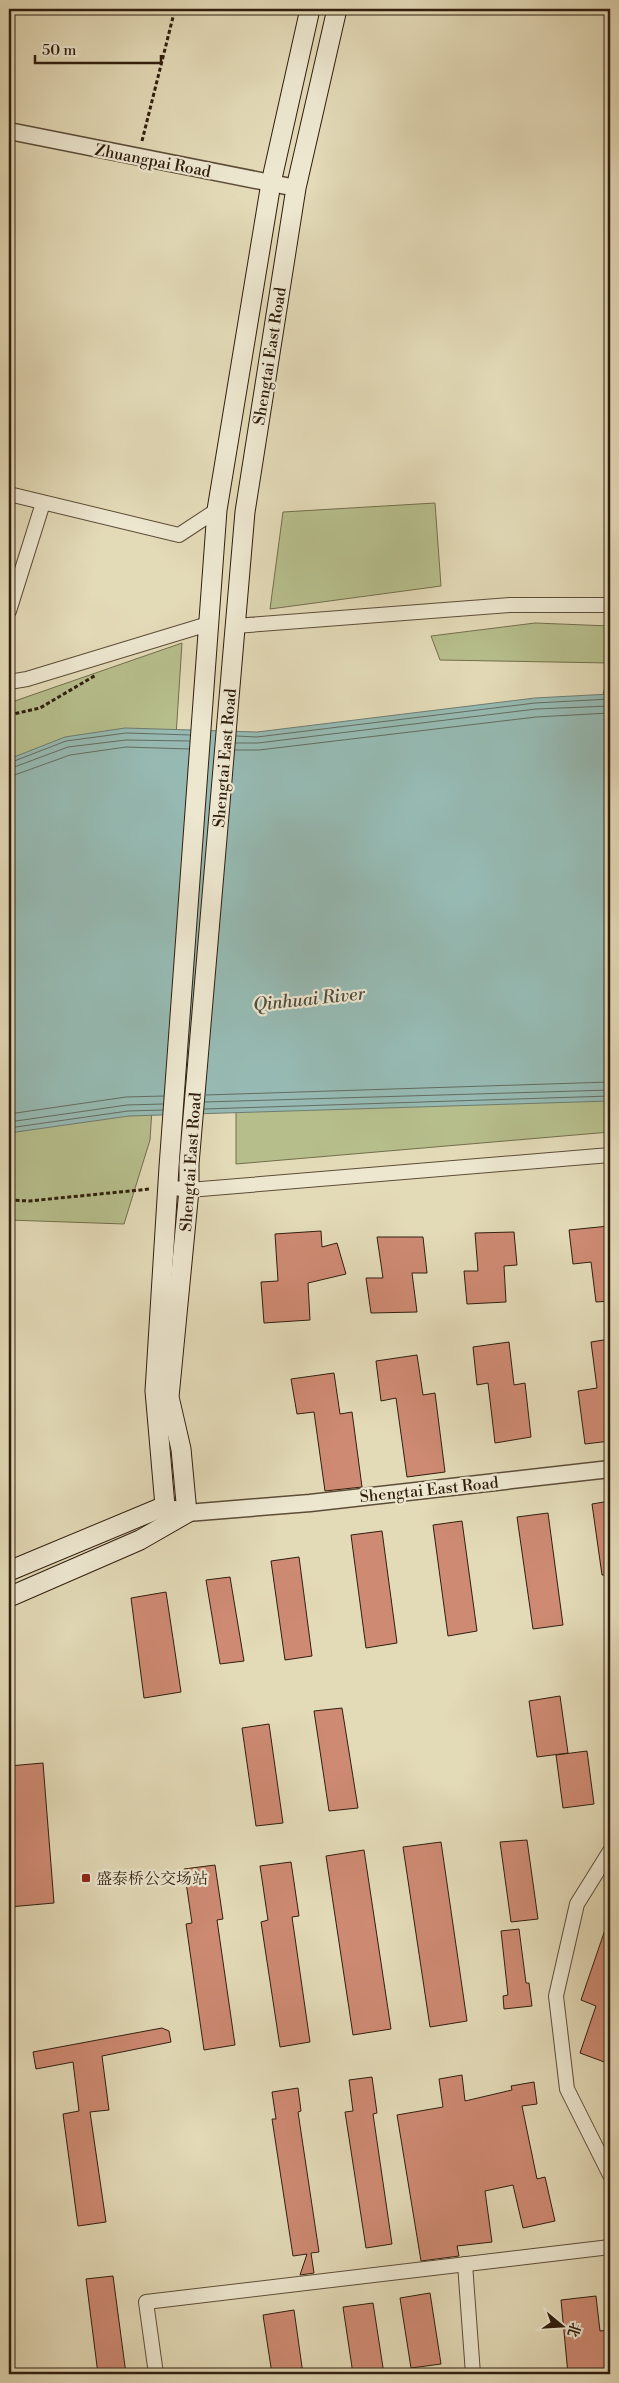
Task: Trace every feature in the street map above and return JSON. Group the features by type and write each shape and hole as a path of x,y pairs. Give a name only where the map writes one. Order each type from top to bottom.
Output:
{"main road":[{"name":"Shengtai East Road","path":"165,1506 155,1391 168,1167 217,510 272,183 310,9"},
{"name":"Shengtai East Road","path":"9,1597 140,1540 188,1513 181,1449 169,1397 189,1190 189,1164 245,512 296,188 337,9"},
{"path":"9,1571 165,1506"}],"street":[{"name":"Zhuangpai Road","path":"9,131 296,188"},
{"path":"9,494 179,535 217,510"},
{"path":"9,611 43,503"},
{"path":"235,626 510,605 610,605"},
{"path":"9,682 27,679 208,624"},
{"path":"167,1187 189,1190 610,1155"},
{"name":"Shengtai East Road","path":"165,1506 188,1513 310,1503 610,1469"},
{"path":"610,1851 577,1904 556,1996 567,2089 610,2175"},
{"path":"156,2374 146,2302 610,2247"},
{"path":"465,2264 473,2374"}],"path":[{"path":"138,157 175,9"},
{"path":"9,1200 29,1201 167,1187"}],"green space":[{"path":"435,503 441,586 270,609 283,512"},
{"path":"535,623 610,626 610,663 440,660 431,636"},
{"path":"182,643 150,1140 124,1224 9,1220 9,703"},
{"path":"610,665 610,1132 236,1164 236,1095 514,1075"}],"water":[{"name":"Qinhuai River","path":"610,694 610,1101 129,1116 9,1133 9,759 65,737 125,728 257,732 535,698"}],"building":[{"path":"609,1226 610,1301 596,1302 591,1262 573,1264 569,1230"},
{"path":"321,1231 322,1247 337,1243 346,1274 308,1283 310,1320 264,1323 261,1282 278,1281 275,1234"},
{"path":"514,1232 517,1265 504,1266 506,1302 467,1304 464,1271 478,1271 475,1233"},
{"path":"377,1237 423,1237 427,1273 412,1273 417,1312 371,1313 366,1278 383,1278"},
{"path":"610,1339 610,1441 585,1444 578,1391 597,1388 591,1342"},
{"path":"509,1342 514,1385 525,1383 531,1437 495,1443 488,1383 477,1385 473,1347"},
{"path":"417,1355 423,1395 435,1393 445,1472 407,1477 396,1398 381,1401 376,1361"},
{"path":"334,1373 340,1414 352,1412 362,1487 325,1491 314,1412 297,1414 291,1379"},
{"path":"610,1501 610,1575 602,1575 592,1504"},
{"path":"548,1513 563,1625 533,1629 517,1517"},
{"path":"462,1521 477,1631 448,1636 433,1525"},
{"path":"382,1531 397,1643 366,1648 351,1535"},
{"path":"299,1557 312,1656 285,1660 271,1561"},
{"path":"230,1577 244,1661 220,1664 206,1580"},
{"path":"166,1592 181,1692 144,1698 131,1598"},
{"path":"560,1696 568,1753 537,1757 529,1701"},
{"path":"342,1708 358,1808 329,1811 314,1711"},
{"path":"269,1724 283,1823 256,1826 242,1728"},
{"path":"587,1751 594,1804 563,1808 556,1755"},
{"path":"43,1763 54,1903 9,1907 9,1766"},
{"path":"527,1840 538,1919 511,1922 500,1842"},
{"path":"441,1842 467,2021 430,2027 403,1847"},
{"path":"364,1850 391,2029 353,2035 326,1856"},
{"path":"291,1862 299,1916 292,1917 310,2042 280,2047 261,1922 268,1920 260,1866"},
{"path":"215,1865 223,1919 217,1920 235,2045 204,2050 186,1924 192,1923 184,1869"},
{"path":"608,1921 610,1922 610,2054 607,2063 580,2053 596,2006 581,2000"},
{"path":"519,1929 526,1983 529,1983 532,2006 504,2009 503,1996 508,1995 501,1931"},
{"path":"162,2028 169,2031 171,2042 102,2056 109,2110 90,2112 106,2222 78,2226 63,2114 79,2111 73,2062 36,2069 33,2052"},
{"path":"462,2075 465,2101 512,2090 511,2086 534,2082 537,2104 522,2106 537,2179 545,2177 555,2221 523,2228 513,2185 485,2191 492,2242 457,2246 459,2256 421,2261 397,2115 443,2107 439,2079"},
{"path":"372,2077 377,2113 373,2114 392,2244 366,2248 345,2112 353,2111 349,2080"},
{"path":"298,2088 301,2111 298,2112 319,2252 311,2253 314,2273 300,2275 307,2254 293,2256 272,2119 276,2119 272,2092"},
{"path":"113,2276 126,2374 98,2374 86,2279"},
{"path":"430,2293 441,2364 411,2368 400,2298"},
{"path":"596,2296 600,2331 610,2330 610,2370 607,2371 607,2374 568,2374 561,2300"},
{"path":"373,2303 384,2374 353,2374 343,2307"},
{"path":"294,2310 303,2374 272,2374 263,2315"}],"place":[{"name":"盛泰桥公交场站","path":"86,1878"}]}
